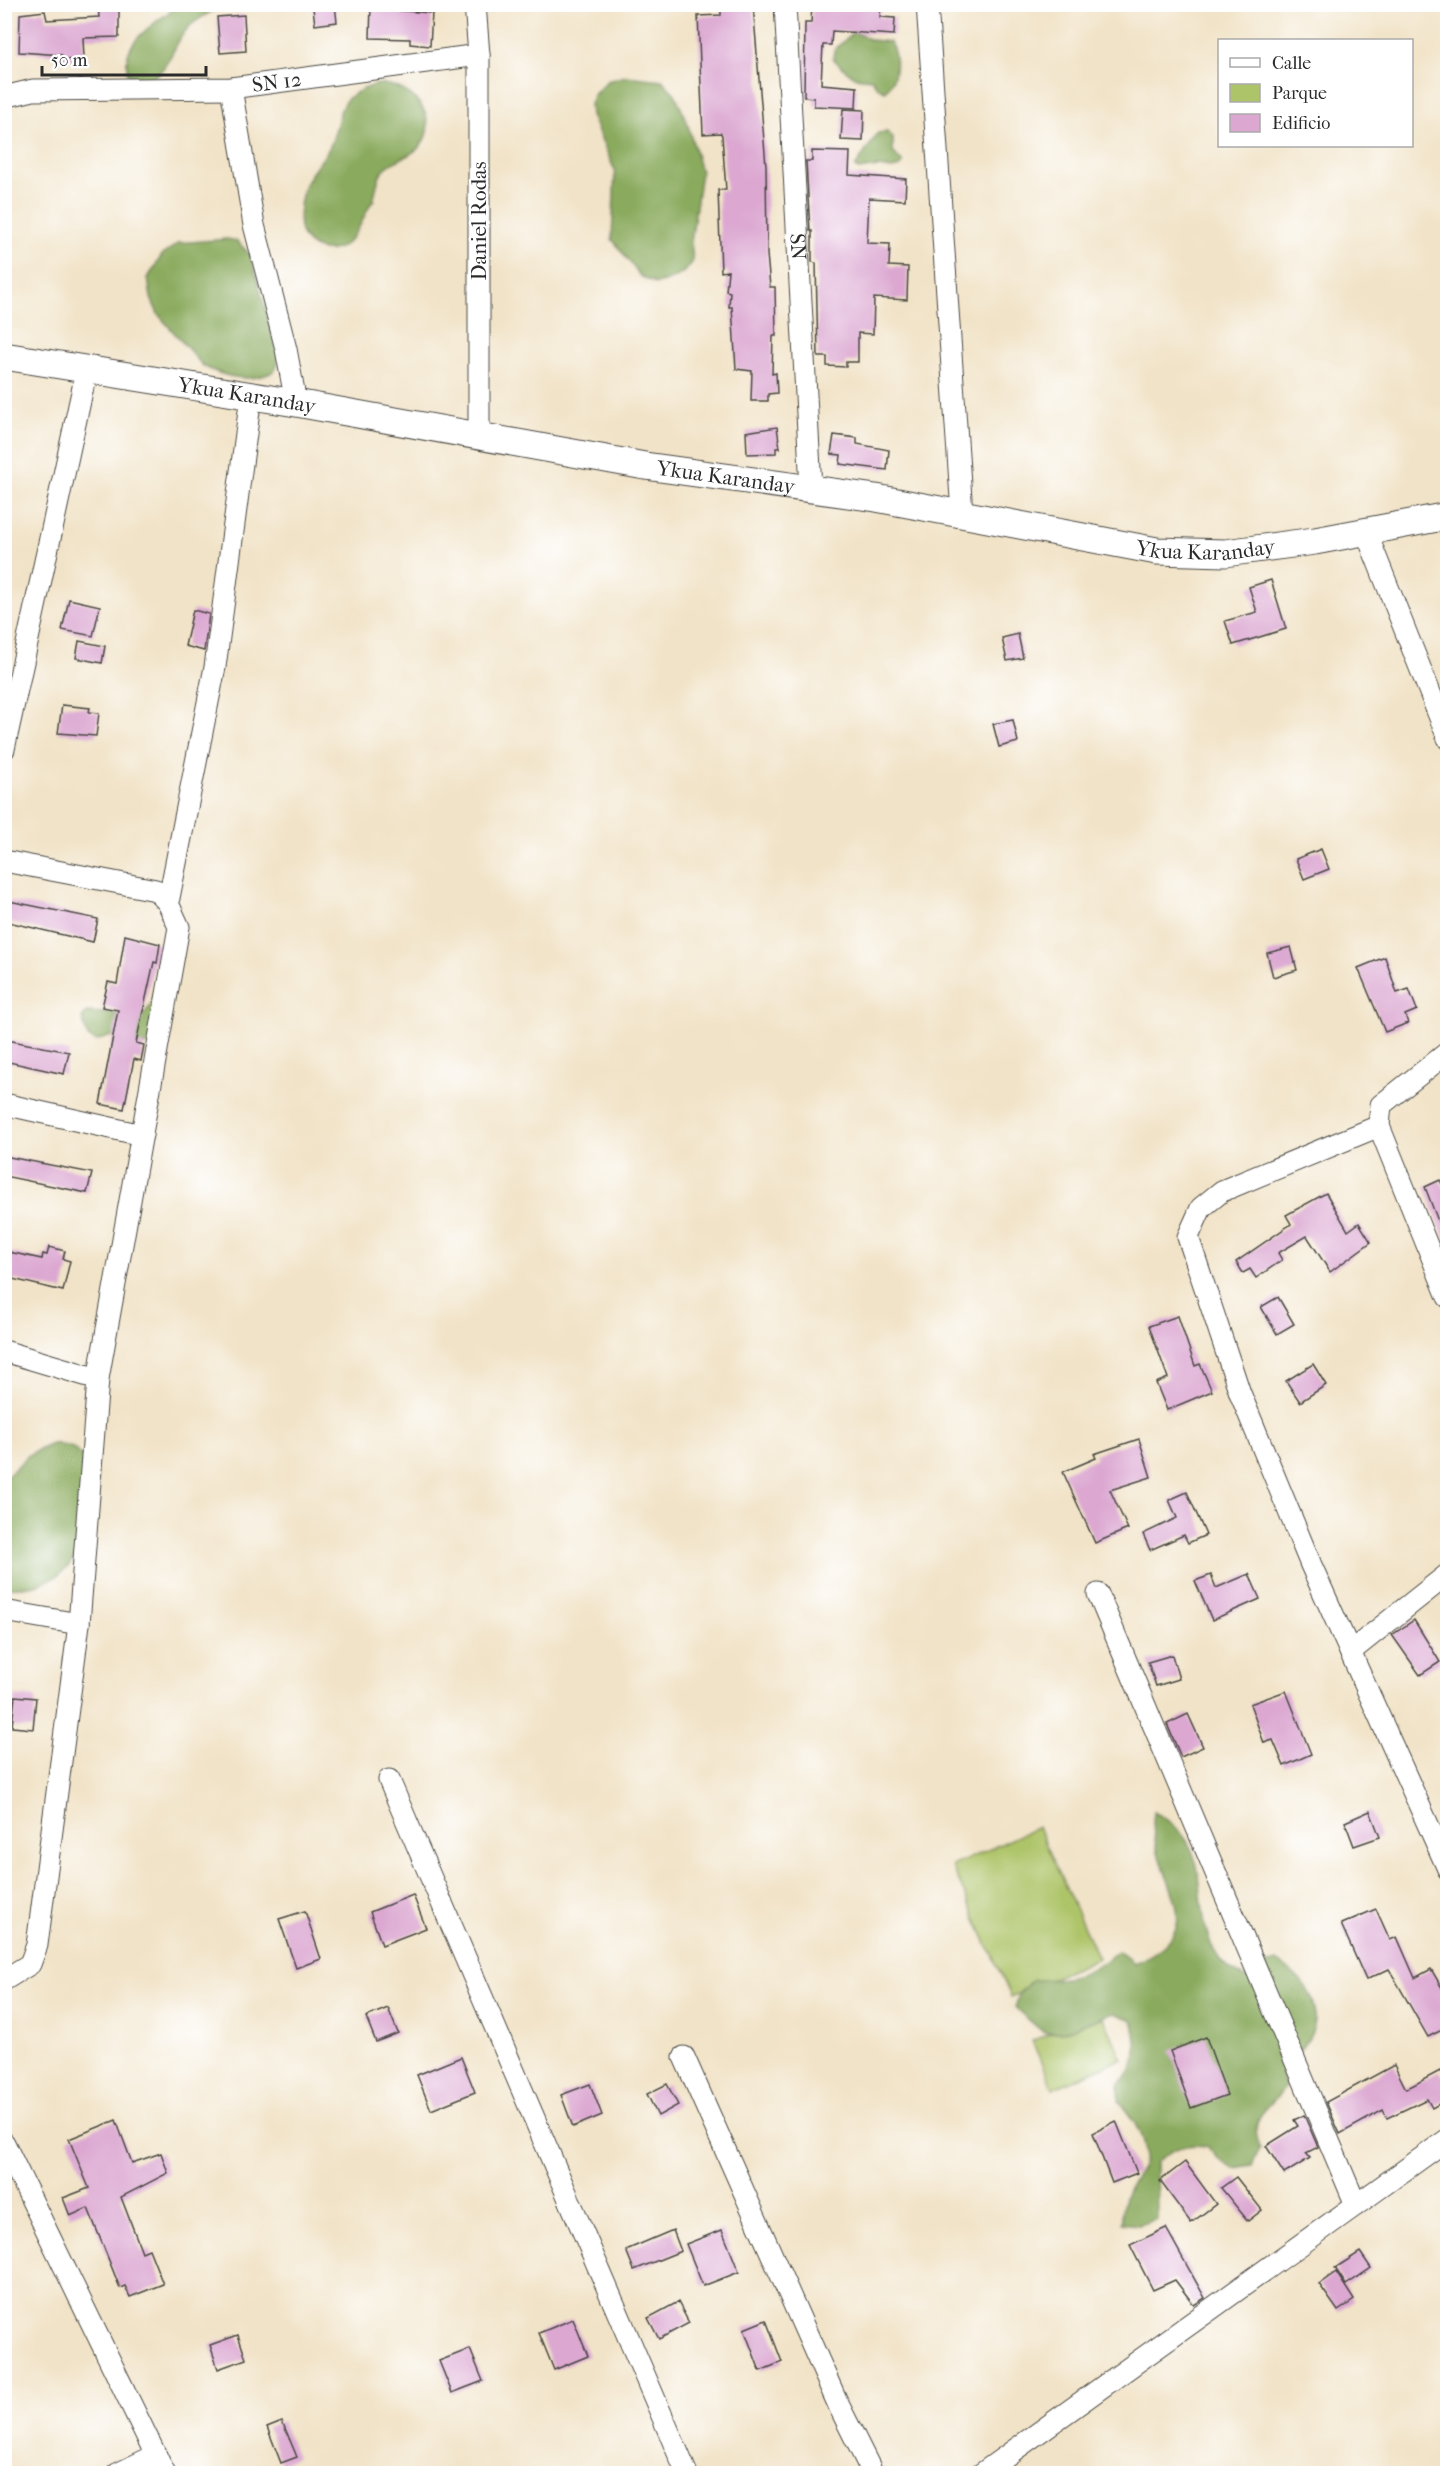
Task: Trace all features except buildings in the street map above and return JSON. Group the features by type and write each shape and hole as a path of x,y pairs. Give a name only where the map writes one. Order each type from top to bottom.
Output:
{"street":[{"name":"Daniel Rodas","path":"475,4 479,55 479,438"},
{"name":"SN","path":"785,4 811,488"},
{"path":"927,4 962,513"},
{"name":"SN 12","path":"4,97 33,90 231,88 479,55"},
{"path":"231,88 254,225 286,349 296,403"},
{"name":"Ykua Karanday","path":"4,356 296,403 479,438 645,466 811,488 962,513 1156,551 1225,553 1366,532 1448,516"},
{"path":"4,749 87,369"},
{"path":"168,903 215,668 251,396"},
{"path":"1366,532 1448,738"},
{"path":"4,861 156,890 168,903 179,927 98,1379 79,1624 38,1945 30,1964 4,1980"},
{"path":"1448,1052 1381,1105 1379,1126 1448,1297"},
{"path":"4,1104 142,1135"},
{"path":"1379,1126 1222,1191 1201,1208 1188,1237 1240,1393 1350,1652 1448,1869"},
{"path":"4,1351 98,1379"},
{"path":"1350,1652 1448,1574"},
{"path":"1098,1594 1356,2205"},
{"path":"4,1611 79,1624"},
{"path":"389,1780 687,2474"},
{"path":"684,2057 834,2395 873,2474"},
{"path":"981,2474 1448,2139"},
{"path":"4,2143 160,2464 117,2474"}],"green space":[{"path":"178,5 222,5 187,29 159,73 151,78 141,79 128,75 129,52 134,42 150,26"},
{"path":"854,32 871,40 890,42 893,48 895,68 892,81 885,91 877,87 872,79 854,77 833,59 834,50"},
{"path":"625,76 662,80 675,94 687,122 701,172 691,242 693,261 677,276 656,284 640,276 612,239 615,171 591,115 590,105 593,96 607,81"},
{"path":"378,84 401,89 419,103 428,123 426,134 417,150 388,166 380,175 373,202 373,200 359,228 347,243 334,250 319,249 307,242 300,228 300,205 305,184 331,144 342,106 353,94"},
{"path":"887,132 893,138 893,152 903,163 900,167 859,170 855,167 878,133"},
{"path":"227,239 237,241 251,256 279,359 276,369 260,377 229,376 202,365 158,314 151,298 148,278 162,255 179,243"},
{"path":"158,990 150,1045 141,1046 128,1037 119,1035 96,1041 88,1037 82,1019 87,1012 143,1015 151,1005 154,991"},
{"path":"54,1443 73,1448 88,1461 75,1556 62,1572 45,1582 25,1587 5,1587 5,1478 30,1454"},
{"path":"1154,1812 1175,1827 1188,1843 1196,1861 1204,1920 1209,1939 1221,1961 1248,1979 1259,1966 1277,1961 1304,1985 1314,2004 1315,2015 1314,2027 1308,2040 1282,2068 1285,2087 1258,2120 1256,2128 1260,2148 1252,2166 1234,2169 1218,2159 1207,2146 1186,2146 1168,2153 1156,2162 1157,2219 1139,2225 1122,2223 1125,2199 1144,2158 1143,2140 1119,2102 1119,2085 1126,2078 1136,2055 1136,2038 1132,2020 1114,2013 1063,2032 1043,2032 1015,2008 1020,1992 1033,1980 1059,1979 1079,1975 1118,1951 1134,1963 1161,1949 1174,1933 1178,1916 1159,1857 1154,1835"},
{"path":"1038,1827 1098,1958 1011,1997 952,1866"},
{"path":"1101,2011 1122,2059 1053,2089 1032,2041"}]}
